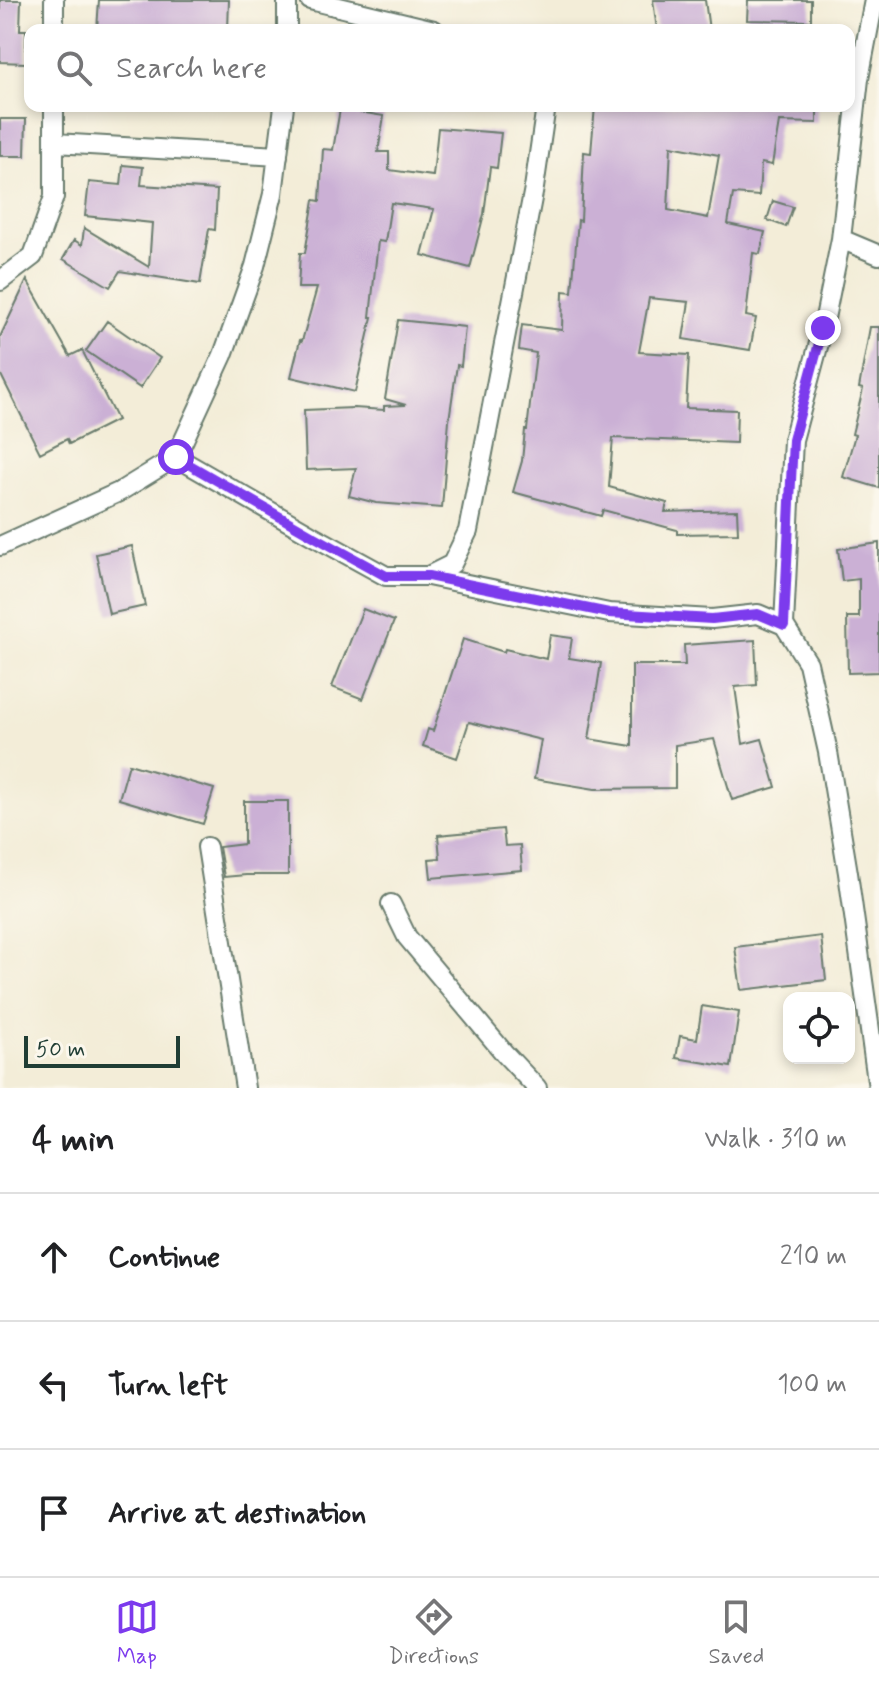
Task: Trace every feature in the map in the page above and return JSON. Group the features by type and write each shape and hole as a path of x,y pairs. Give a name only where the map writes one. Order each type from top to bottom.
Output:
{"street":[{"path":"54,0 54,24"},
{"path":"287,0 287,24"},
{"path":"310,0 409,24"},
{"path":"784,625 793,440 823,328 841,239 859,79 874,0"},
{"path":"0,281 33,256 54,197 54,112"},
{"path":"0,546 119,492 176,457 223,355 255,266 273,194 283,112"},
{"path":"428,576 452,564 468,531 534,188 545,112"},
{"path":"55,143 278,156"},
{"path":"841,239 879,255"},
{"path":"176,457 386,576 428,576 609,613 712,619 758,614 784,625 808,663 828,752 878,1088"},
{"path":"207,847 245,1088"},
{"path":"391,904 407,937 537,1088"}],"building":[{"path":"0,0 21,0 20,30 24,30 24,63 0,62"},
{"path":"99,0 229,0 228,24 97,24"},
{"path":"653,0 705,0 708,24 656,24"},
{"path":"748,0 811,0 811,21 747,20"},
{"path":"339,112 384,116 378,152 389,152 389,170 433,176 438,128 501,133 497,168 490,167 484,214 470,268 422,255 434,209 391,203 385,242 378,241 372,317 355,392 291,377 317,288 298,288 300,253 305,253 314,200 320,201 323,149 333,150"},
{"path":"594,112 817,112 817,123 779,122 772,165 761,163 759,196 733,194 728,224 765,232 760,254 753,253 746,316 756,318 750,350 683,339 689,302 649,298 639,352 689,355 686,408 737,410 736,443 613,438 609,487 667,503 665,512 737,510 738,533 677,534 677,530 603,510 601,516 513,492 522,461 536,353 519,350 522,325 562,330 563,291 572,292 578,220 581,221 584,152 591,153","holes":["671,146 719,155 708,218 668,210"]},
{"path":"0,119 26,119 25,156 0,156"},
{"path":"123,165 143,167 141,185 217,190 215,230 209,229 200,284 120,271 110,287 63,259 74,240 82,245 84,228 149,267 152,223 85,216 89,182 121,185"},
{"path":"773,201 793,207 786,227 767,220"},
{"path":"27,280 70,356 82,350 117,420 69,444 67,439 40,453 0,373 0,337"},
{"path":"398,320 465,327 461,366 457,365 449,420 442,508 376,503 349,496 356,468 306,470 304,410 384,410 384,406 406,405 385,399"},
{"path":"107,321 160,358 140,388 86,351"},
{"path":"870,327 879,327 879,488 843,477 855,435 852,434 863,389 859,388"},
{"path":"879,543 879,672 848,673 847,617 859,617 859,579 842,581 838,549"},
{"path":"132,546 145,606 109,614 96,554"},
{"path":"363,609 394,621 363,699 332,687"},
{"path":"550,635 572,638 569,658 601,663 589,739 632,746 632,665 685,665 684,645 755,640 757,685 735,687 743,744 762,739 776,787 732,800 714,739 675,745 675,788 595,789 534,779 541,740 469,722 457,758 423,746 428,729 433,731 463,639 504,652 505,649 546,659"},
{"path":"129,764 214,789 203,824 119,799"},
{"path":"244,801 288,801 288,875 224,877 219,847 244,844"},
{"path":"503,829 505,846 520,845 522,870 431,878 429,859 440,858 438,835"},
{"path":"821,936 826,980 741,990 735,947"},
{"path":"702,1006 739,1012 731,1067 676,1058 680,1036 697,1039"}],"route":[{"path":"176,457 386,576 428,576 609,613 712,619 758,614 784,625 793,440 823,328"}]}
